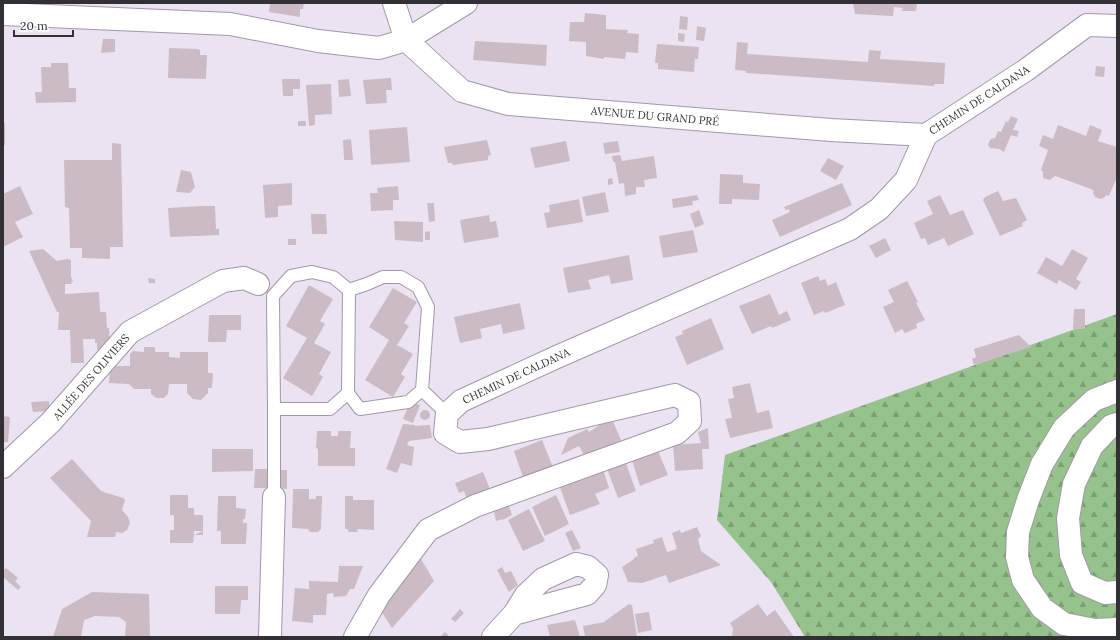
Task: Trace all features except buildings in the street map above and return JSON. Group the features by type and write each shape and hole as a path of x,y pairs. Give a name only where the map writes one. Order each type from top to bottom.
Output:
{"street":[{"path":"394,3 406,40"},
{"path":"3,14 230,24 318,41 379,48 406,40 466,3"},
{"name":"CHEMIN DE CALDANA","path":"447,414 461,400 850,229 879,209 906,180 926,135 1026,70 1087,25 1117,26"},
{"name":"AVENUE DU GRAND PRÉ","path":"406,40 462,91 508,104 831,130 926,135"},
{"name":"ALLÉE DES OLIVIERS","path":"3,467 51,422 130,332 223,280 244,278 266,290"},
{"path":"1117,391 1094,400 1064,428 1042,464 1028,500 1018,532 1017,557 1023,580 1042,608 1064,624 1095,630 1117,629"},
{"path":"355,637 379,595 428,530 475,506 677,433 690,421 689,402 675,395 488,439 460,442 446,433 447,414"},
{"path":"1117,424 1111,426 1092,446 1074,484 1068,518 1071,556 1082,583 1105,593 1117,592"},
{"path":"270,637 274,497"},
{"path":"493,637 514,614"}],"lane":[{"path":"274,497 274,409 266,290 291,276 312,272 333,277 349,290"},
{"path":"383,277 401,277 418,287 428,307 422,390 408,402 360,409 348,393 349,290 383,277"},
{"path":"422,390 447,414"},
{"path":"274,409 330,409 348,393"}],"green space":[{"path":"1117,314 1117,637 805,637 771,582 717,520 725,455"}]}
